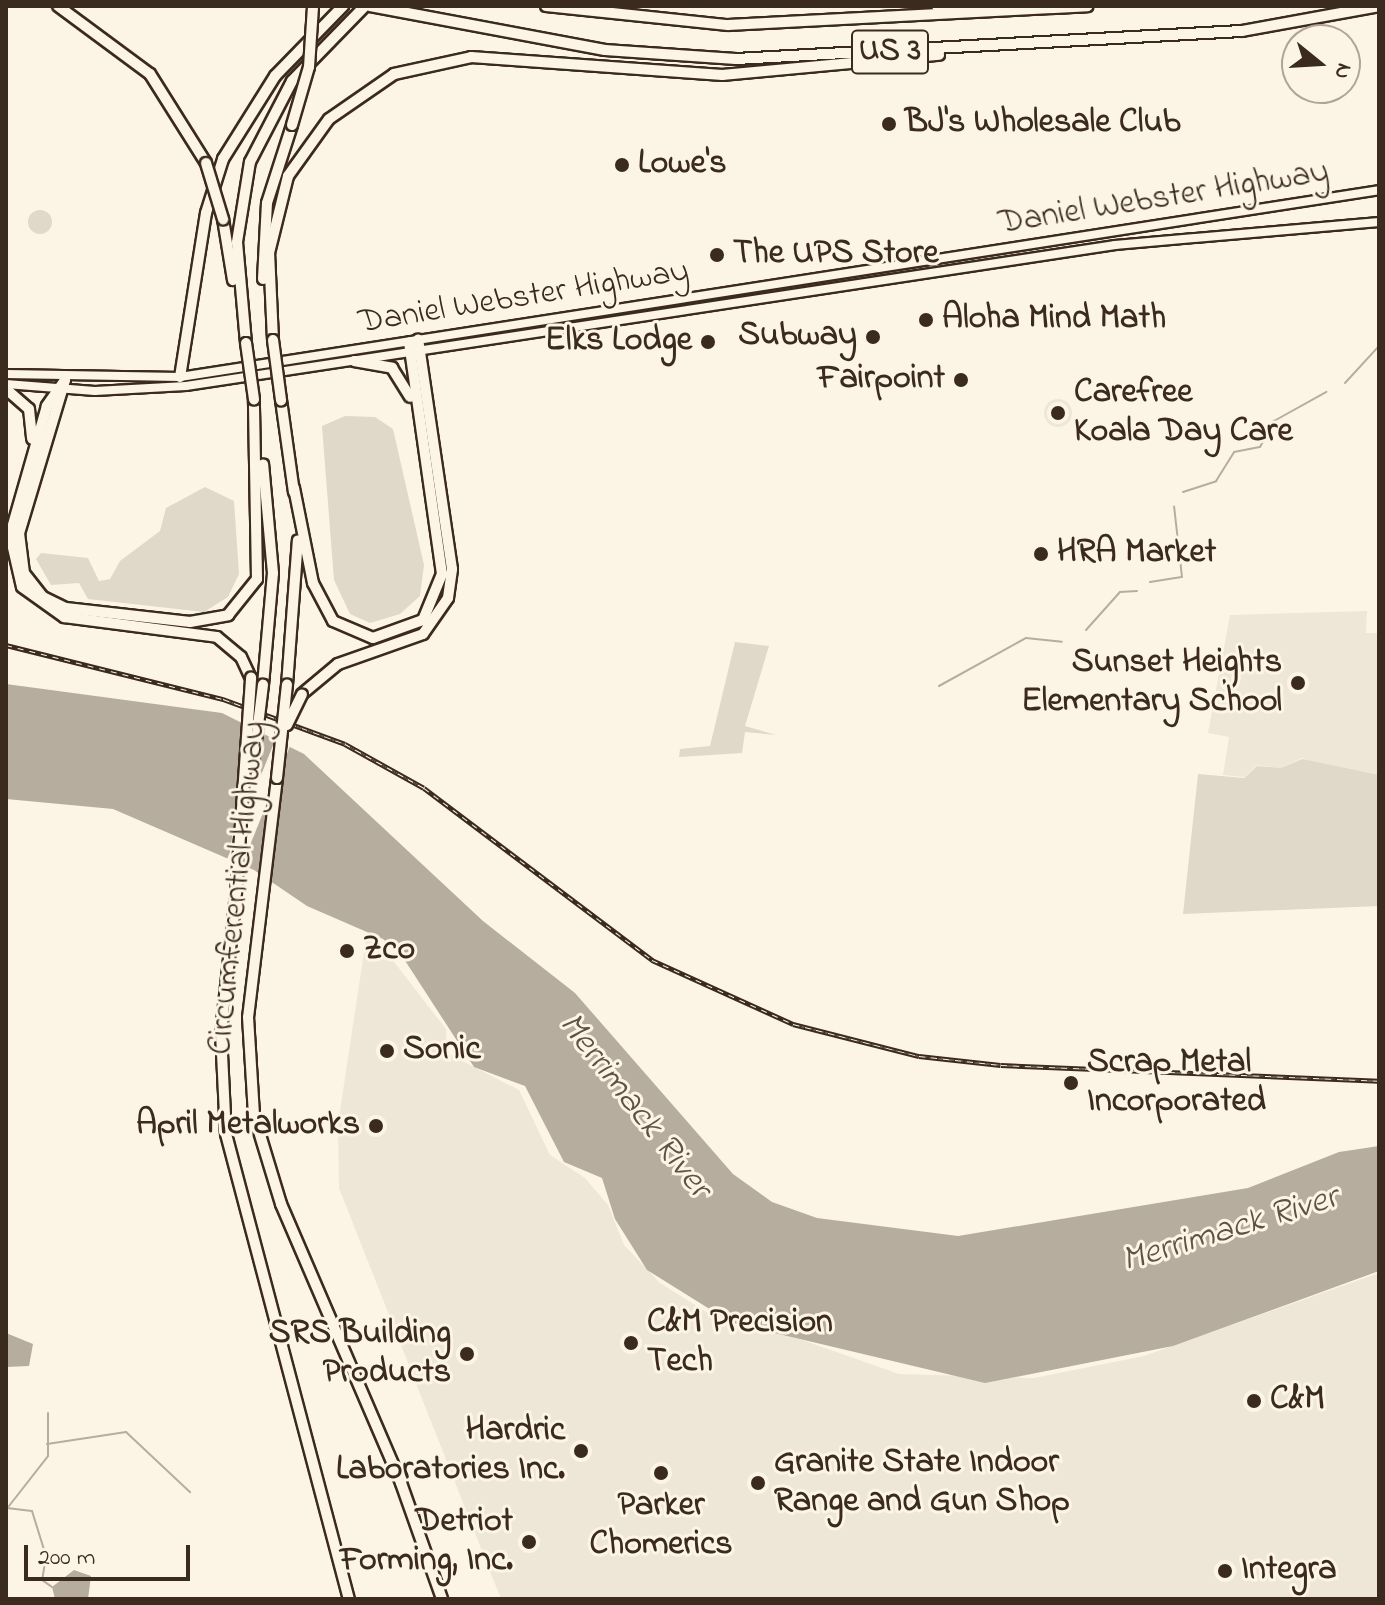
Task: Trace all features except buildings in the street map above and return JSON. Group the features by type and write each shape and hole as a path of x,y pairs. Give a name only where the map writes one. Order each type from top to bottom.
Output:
{"highway":[{"path":"58,6 150,74 206,163 223,219 246,343"},
{"path":"273,340 262,242 309,67 313,6"},
{"path":"180,377 206,213 223,159 270,81 343,6"},
{"path":"246,343 238,231 254,152 304,65 368,6"},
{"name":"US 3","path":"368,6 685,58 1060,42 1272,28 1379,6"},
{"name":"US 3","path":"546,6 598,15 738,25 1087,6"},
{"path":"565,6 598,15"},
{"path":"937,6 992,11"},
{"path":"273,340 270,244 288,176 336,113 404,70 481,57 752,74 1060,42"},
{"name":"Circumferential Highway","path":"273,340 294,488 299,576 247,1037 258,1134 442,1599"},
{"path":"294,488 322,607 354,634 394,636 423,620 441,583 422,449 413,341"},
{"name":"Circumferential Highway","path":"246,343 273,553 263,685 236,894 220,1053 229,1154 349,1599"},
{"path":"277,778 302,694 338,664 423,634 448,598 452,569 414,353"},
{"path":"354,361 383,365 403,379 422,449"},
{"path":"6,387 25,402 34,425 12,525 14,571 42,607 74,619 210,634 234,648 251,678 236,894"},
{"path":"60,387 19,533 30,582 72,610 202,622 235,611 258,576 254,399"},
{"path":"12,525 60,387"}],"main road":[{"name":"Daniel Webster Highway","path":"6,374 60,387 180,377 1379,190"},
{"name":"Daniel Webster Highway","path":"6,387 176,387 1064,252 1379,222"}],"shaded area":[{"path":"40,210 51,217 52,222 45,233 40,234 29,227 28,222 35,211"},
{"name":"Carefree Koala Day Care","path":"1058,399 1068,403 1072,413 1068,423 1058,427 1048,423 1044,413 1048,403"},
{"path":"345,416 375,417 393,429 424,565 420,596 400,614 370,623 350,614 334,580 322,426"},
{"path":"205,487 234,501 239,574 228,597 204,612 88,599 79,583 51,585 36,559 41,553 88,558 99,581 110,579 120,561 160,531 166,508"},
{"name":"Sunset Heights Elementary School","path":"1367,611 1366,633 1379,633 1379,775 1329,770 1302,758 1281,768 1257,765 1244,777 1223,775 1229,737 1208,733 1230,615"},
{"path":"735,642 769,646 745,726 776,735 745,732 742,753 679,757 680,749 710,746"},
{"path":"1302,759 1379,775 1379,906 1183,914 1198,774 1244,778 1257,766 1281,768"},
{"path":"366,939 384,949 446,1029 447,1053 519,1090 550,1155 585,1178 608,1205 624,1245 660,1283 727,1325 771,1329 899,1374 1034,1378 1144,1356 1379,1273 1379,1599 501,1599 339,1188 338,1124"}],"water":[{"name":"Merrimack River","path":"6,684 222,713 304,754 483,921 575,993 733,1174 772,1202 817,1218 958,1236 1248,1188 1339,1152 1379,1146 1379,1271 1173,1346 985,1383 732,1323 647,1270 615,1219 602,1178 564,1162 525,1086 474,1067 404,959 383,939 307,906 254,870 113,809 6,799"},
{"path":"6,1333 33,1344 29,1366 6,1367"},
{"path":"74,1570 91,1576 88,1599 55,1599 52,1587"}],"pier":[{"path":"245,718 265,729 247,871 229,865"},
{"path":"276,738 291,744 238,875 223,869"}],"waterway":[{"path":"1345,383 1379,346"},
{"path":"1183,492 1216,481 1234,452 1260,447 1274,421 1326,392"},
{"path":"1150,582 1182,577 1174,506"},
{"path":"1086,630 1120,592 1137,591"},
{"path":"939,686 1026,638 1062,642"},
{"path":"9,1506 48,1456 48,1413"},
{"path":"47,1444 126,1432 190,1492"},
{"path":"7,1508 32,1511 46,1556 42,1580 52,1587"}],"railway":[{"path":"6,645 223,699 345,744 424,788 652,960 793,1024 919,1056 1001,1065 1379,1081"}],"place":[{"name":"BJ's Wholesale Club","path":"889,124"},
{"name":"Lowe's","path":"622,165"},
{"name":"The UPS Store","path":"717,255"},
{"name":"Aloha Mind Math","path":"926,320"},
{"name":"Subway","path":"873,337"},
{"name":"Elks Lodge","path":"708,342"},
{"name":"Fairpoint","path":"961,380"},
{"name":"Carefree Koala Day Care","path":"1058,413"},
{"name":"HRA Market","path":"1041,554"},
{"name":"Sunset Heights Elementary School","path":"1298,683"},
{"name":"Zco","path":"347,951"},
{"name":"Sonic","path":"387,1051"},
{"name":"Scrap Metal Incorporated","path":"1071,1083"},
{"name":"April Metalworks","path":"376,1126"},
{"name":"C&M Precision Tech","path":"631,1343"},
{"name":"SRS Building Products","path":"467,1354"},
{"name":"C&M","path":"1254,1401"},
{"name":"Hardric Laboratories Inc.","path":"581,1451"},
{"name":"Parker Chomerics","path":"661,1473"},
{"name":"Granite State Indoor Range and Gun Shop","path":"758,1483"},
{"name":"Detriot Forming, Inc.","path":"529,1542"},
{"name":"Integra","path":"1225,1571"}]}
